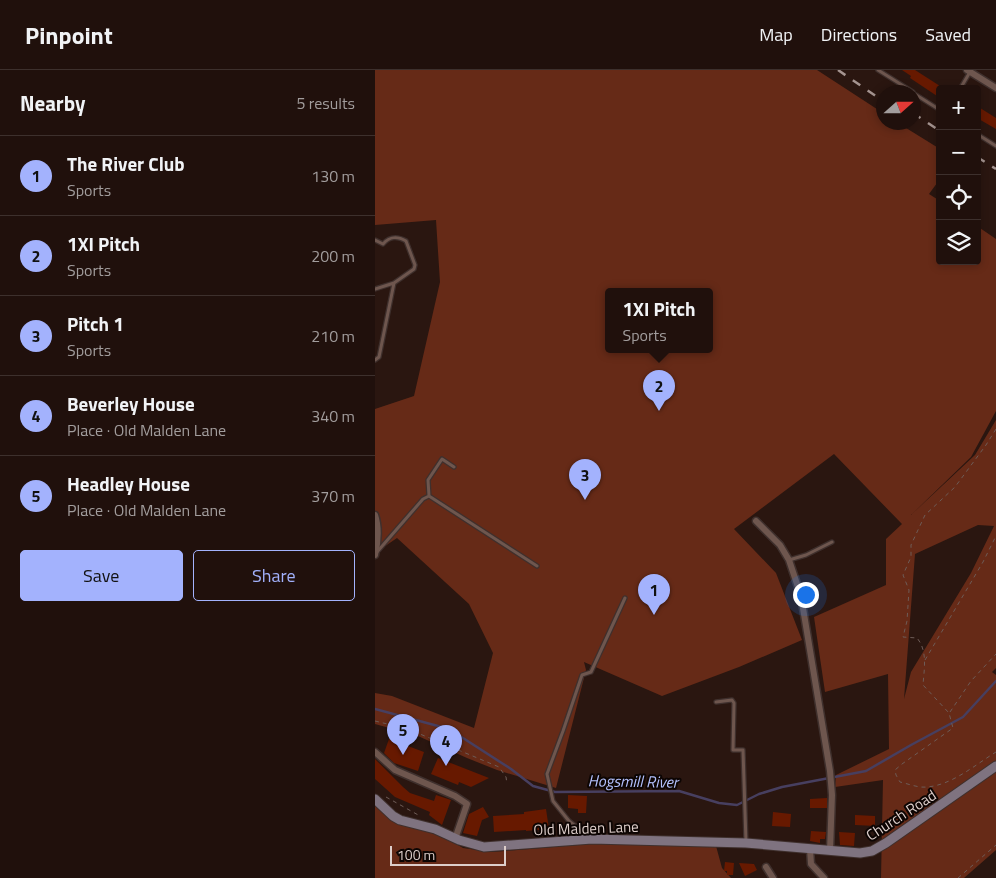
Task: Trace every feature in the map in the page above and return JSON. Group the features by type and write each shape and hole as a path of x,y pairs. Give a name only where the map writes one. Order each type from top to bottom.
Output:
{"main road":[{"name":"Church Road","path":"810,849 860,853 872,851 919,822 996,766"},
{"name":"Old Malden Lane","path":"375,799 400,820 435,829 472,845 484,846 592,839 746,843 810,849"}],"street":[{"path":"968,71 996,88"},
{"path":"375,515 377,521 377,543 375,554"},
{"path":"756,521 780,545 789,560 801,596 830,771 832,795 830,851"},
{"path":"375,752 395,770 455,796 467,804 455,839"},
{"path":"810,849 811,864 824,878"},
{"path":"766,867 773,878"}],"lane":[{"path":"878,70 901,85"},
{"path":"962,85 968,71"},
{"path":"921,98 936,107"},
{"path":"981,137 996,146"},
{"path":"375,240 383,244 391,237 406,241 415,265 414,268 394,283 375,289"},
{"path":"375,360 379,357 394,283"},
{"path":"429,496 428,480 442,459 454,467"},
{"path":"375,554 423,499 429,496"},
{"path":"429,496 537,566"},
{"path":"789,560 806,555 832,542"},
{"path":"592,839 569,821 553,800 547,774 582,675 591,672 625,598"},
{"path":"716,702 732,700 733,703 733,750 743,750 746,843"}],"path":[{"path":"996,429 955,487 925,514 911,545 911,558 903,575 909,590 907,621 903,637 917,638 922,644 925,660 923,685 949,713 953,728 895,770 896,775 900,782 925,787 939,785 996,752"},
{"path":"925,660 983,562 996,536"},
{"path":"949,713 971,681 996,654"},
{"path":"375,721 408,729 499,767 506,777 507,784"},
{"path":"385,797 417,813 423,819"},
{"path":"957,878 996,845"}],"shaded area":[{"path":"375,70 817,70 876,108 876,130 909,130 936,147 936,184 929,194 936,198 936,265 981,265 981,229 996,239 996,411 971,457 911,515 975,455 996,420 996,668 992,672 996,675 996,850 964,878 881,878 883,780 835,787 836,775 889,749 888,674 825,692 814,617 886,585 886,539 902,524 834,454 734,529 776,573 802,640 739,667 662,696 584,662 586,670 556,788 497,770 418,736 375,724 375,693 392,696 474,728 493,653 469,604 397,538 375,553 375,409 414,396 440,282 436,220 375,225","holes":["978,525 994,526 971,573 911,672 904,699 915,554"]},
{"path":"375,804 399,823 441,835 463,848 492,852 625,841 716,846 722,868 731,878 375,878"}],"building":[{"path":"902,70 915,70 938,85 936,85 936,95 910,78 911,76"},
{"path":"981,109 996,118 996,129 981,120"},
{"path":"389,739 424,752 418,771 394,763 384,753"},
{"path":"438,758 489,778 471,787 459,782 458,785 431,774"},
{"path":"375,759 410,793 434,801 436,795 451,800 442,825 429,815 430,812 395,797 375,779"},
{"path":"568,795 587,796 586,813 578,813 578,809 568,808"},
{"path":"827,798 827,808 810,808 810,799"},
{"path":"483,807 489,817 482,820 477,836 463,833 469,814"},
{"path":"546,809 549,829 494,832 493,816 524,814 524,812"},
{"path":"773,812 791,814 790,827 772,826"},
{"path":"855,815 875,816 875,826 855,825"},
{"path":"811,831 826,832 825,839 820,839 820,843 810,841"},
{"path":"839,832 855,833 854,846 840,845"},
{"path":"725,862 734,863 733,875 727,875 727,871 724,871"},
{"path":"739,863 754,864 757,870 745,876"}],"waterway":[{"name":"Hogsmill River","path":"375,709 449,729 511,769 533,786 555,792 679,791 719,803 737,805 759,794 782,787 866,771 963,717 996,681"}],"railway":[{"path":"838,70 876,96"},
{"path":"921,118 938,130"},
{"path":"981,160 996,169"}],"place":[{"name":"1XI Pitch","path":"659,411"},
{"name":"Pitch 1","path":"585,500"},
{"name":"The River Club","path":"654,615"},
{"name":"Headley House","path":"403,755"},
{"name":"Beverley House","path":"446,766"}]}
